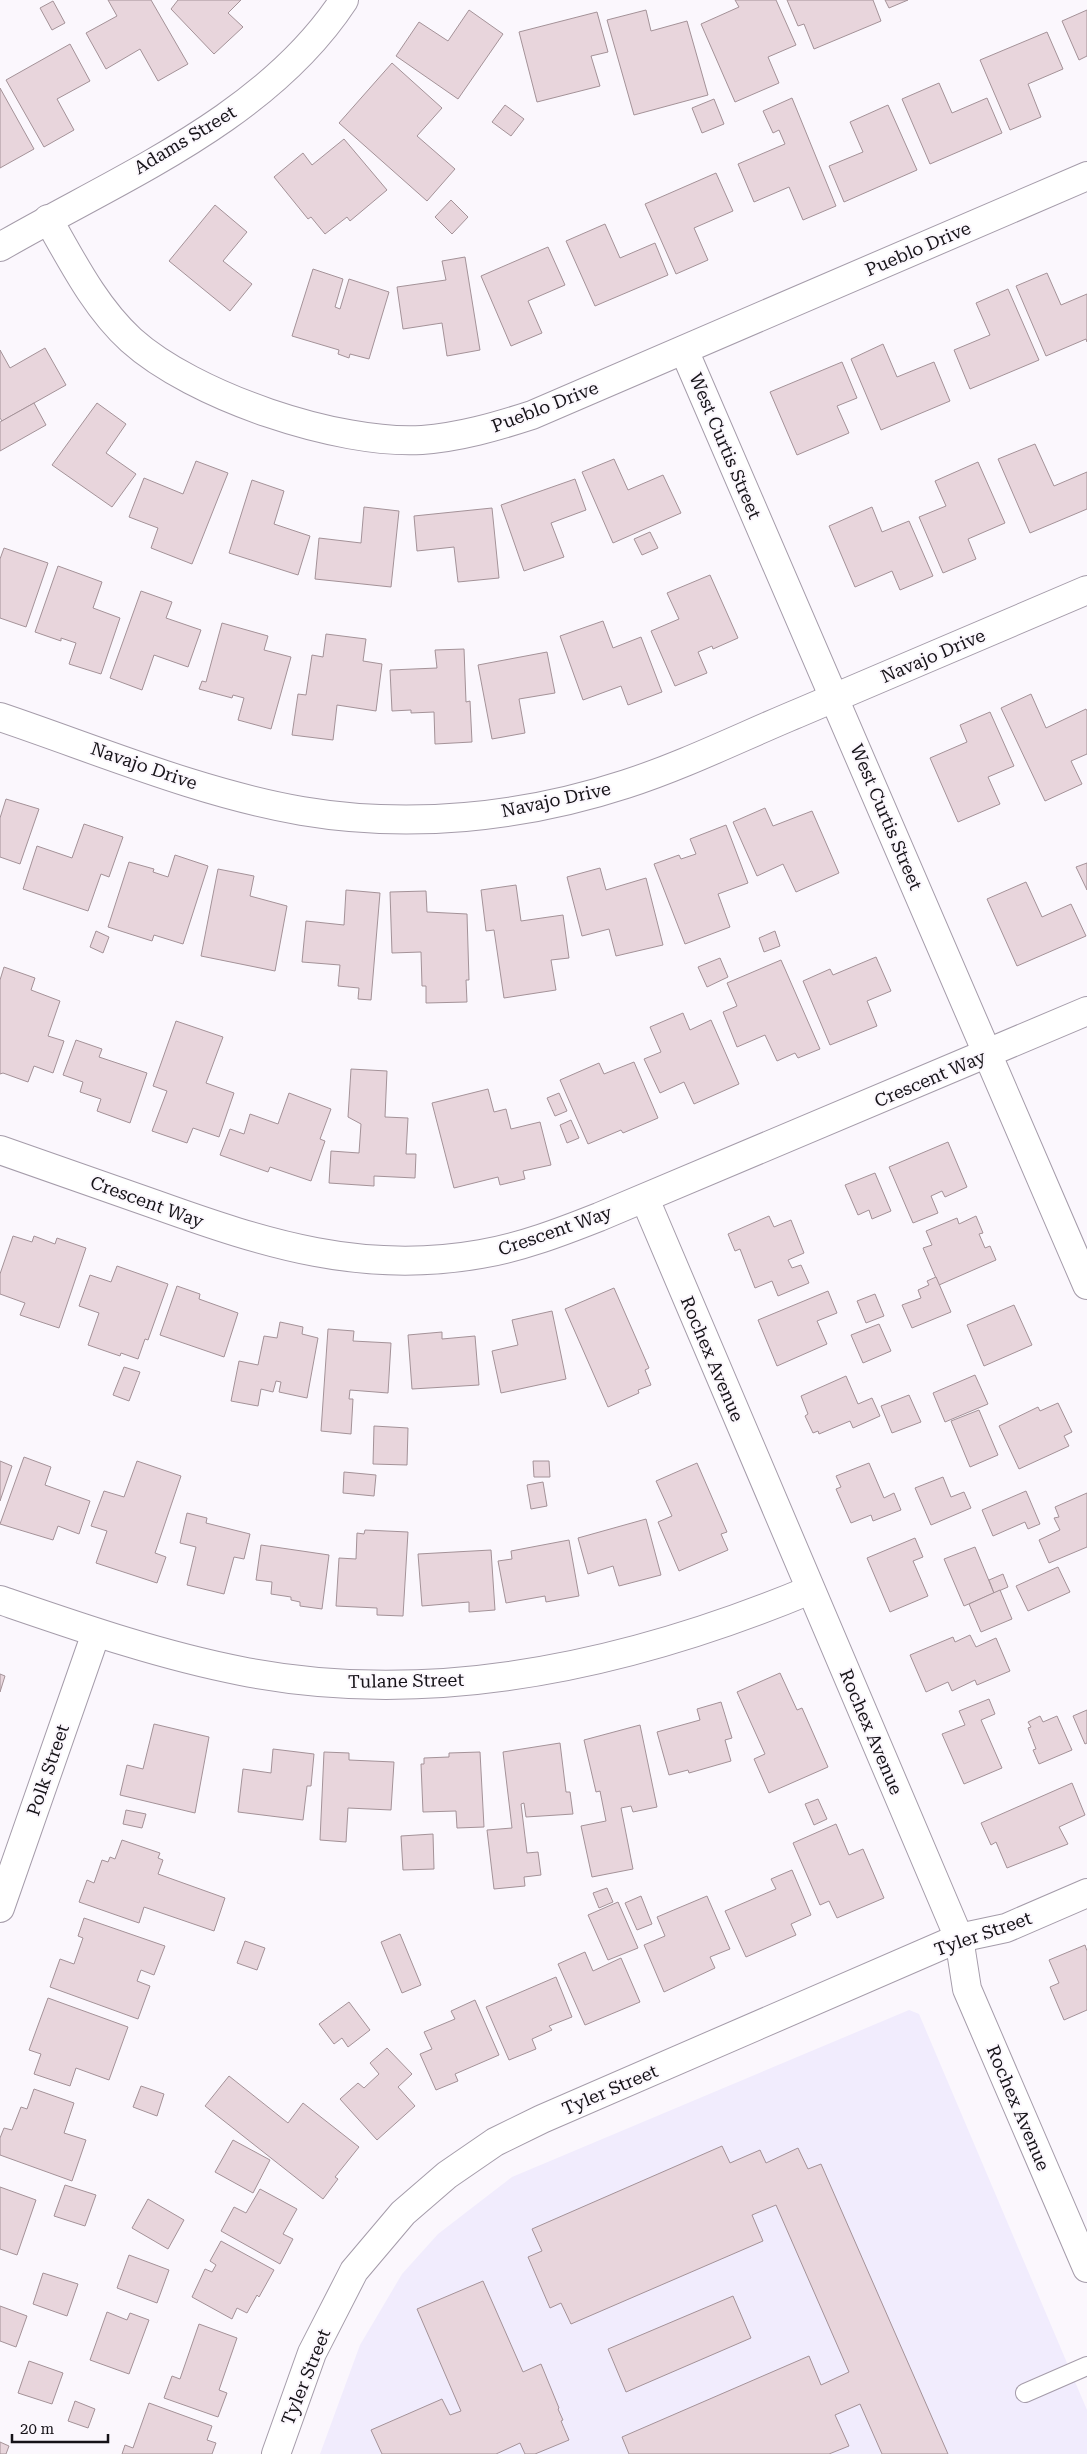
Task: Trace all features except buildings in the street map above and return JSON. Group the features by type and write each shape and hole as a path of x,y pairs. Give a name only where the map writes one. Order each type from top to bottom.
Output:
{"street":[{"name":"Adams Street","path":"0,247 188,142 228,116 291,64 318,34 344,0"},
{"name":"Pueblo Drive","path":"48,219 99,303 116,325 151,356 196,384 223,396 304,423 350,435 385,440 421,440 460,436 532,415 1087,176"},
{"name":"West Curtis Street","path":"684,350 1087,1285"},
{"name":"Navajo Drive","path":"0,716 220,792 303,811 391,819 485,815 579,798 627,784 1087,590"},
{"name":"Crescent Way","path":"0,1150 240,1234 300,1250 360,1259 407,1260 449,1258 512,1248 554,1235 645,1199 1087,1011"},
{"name":"Rochex Avenue","path":"645,1199 959,1938 967,1989 1087,2268"},
{"name":"Tulane Street","path":"0,1600 96,1633 200,1662 286,1678 393,1684 496,1678 619,1655 696,1632 810,1590"},
{"name":"Polk Street","path":"0,1908 96,1633"},
{"name":"Tyler Street","path":"276,2454 312,2354 354,2271 403,2213 447,2174 495,2142 542,2119 959,1938 1006,1928 1087,1893"}],"lane":[{"path":"1025,2393 1087,2366"}],"shaded area":[{"path":"909,2010 919,2014 1087,2410 1087,2454 320,2454 360,2345 402,2274 438,2234 512,2177"}]}
